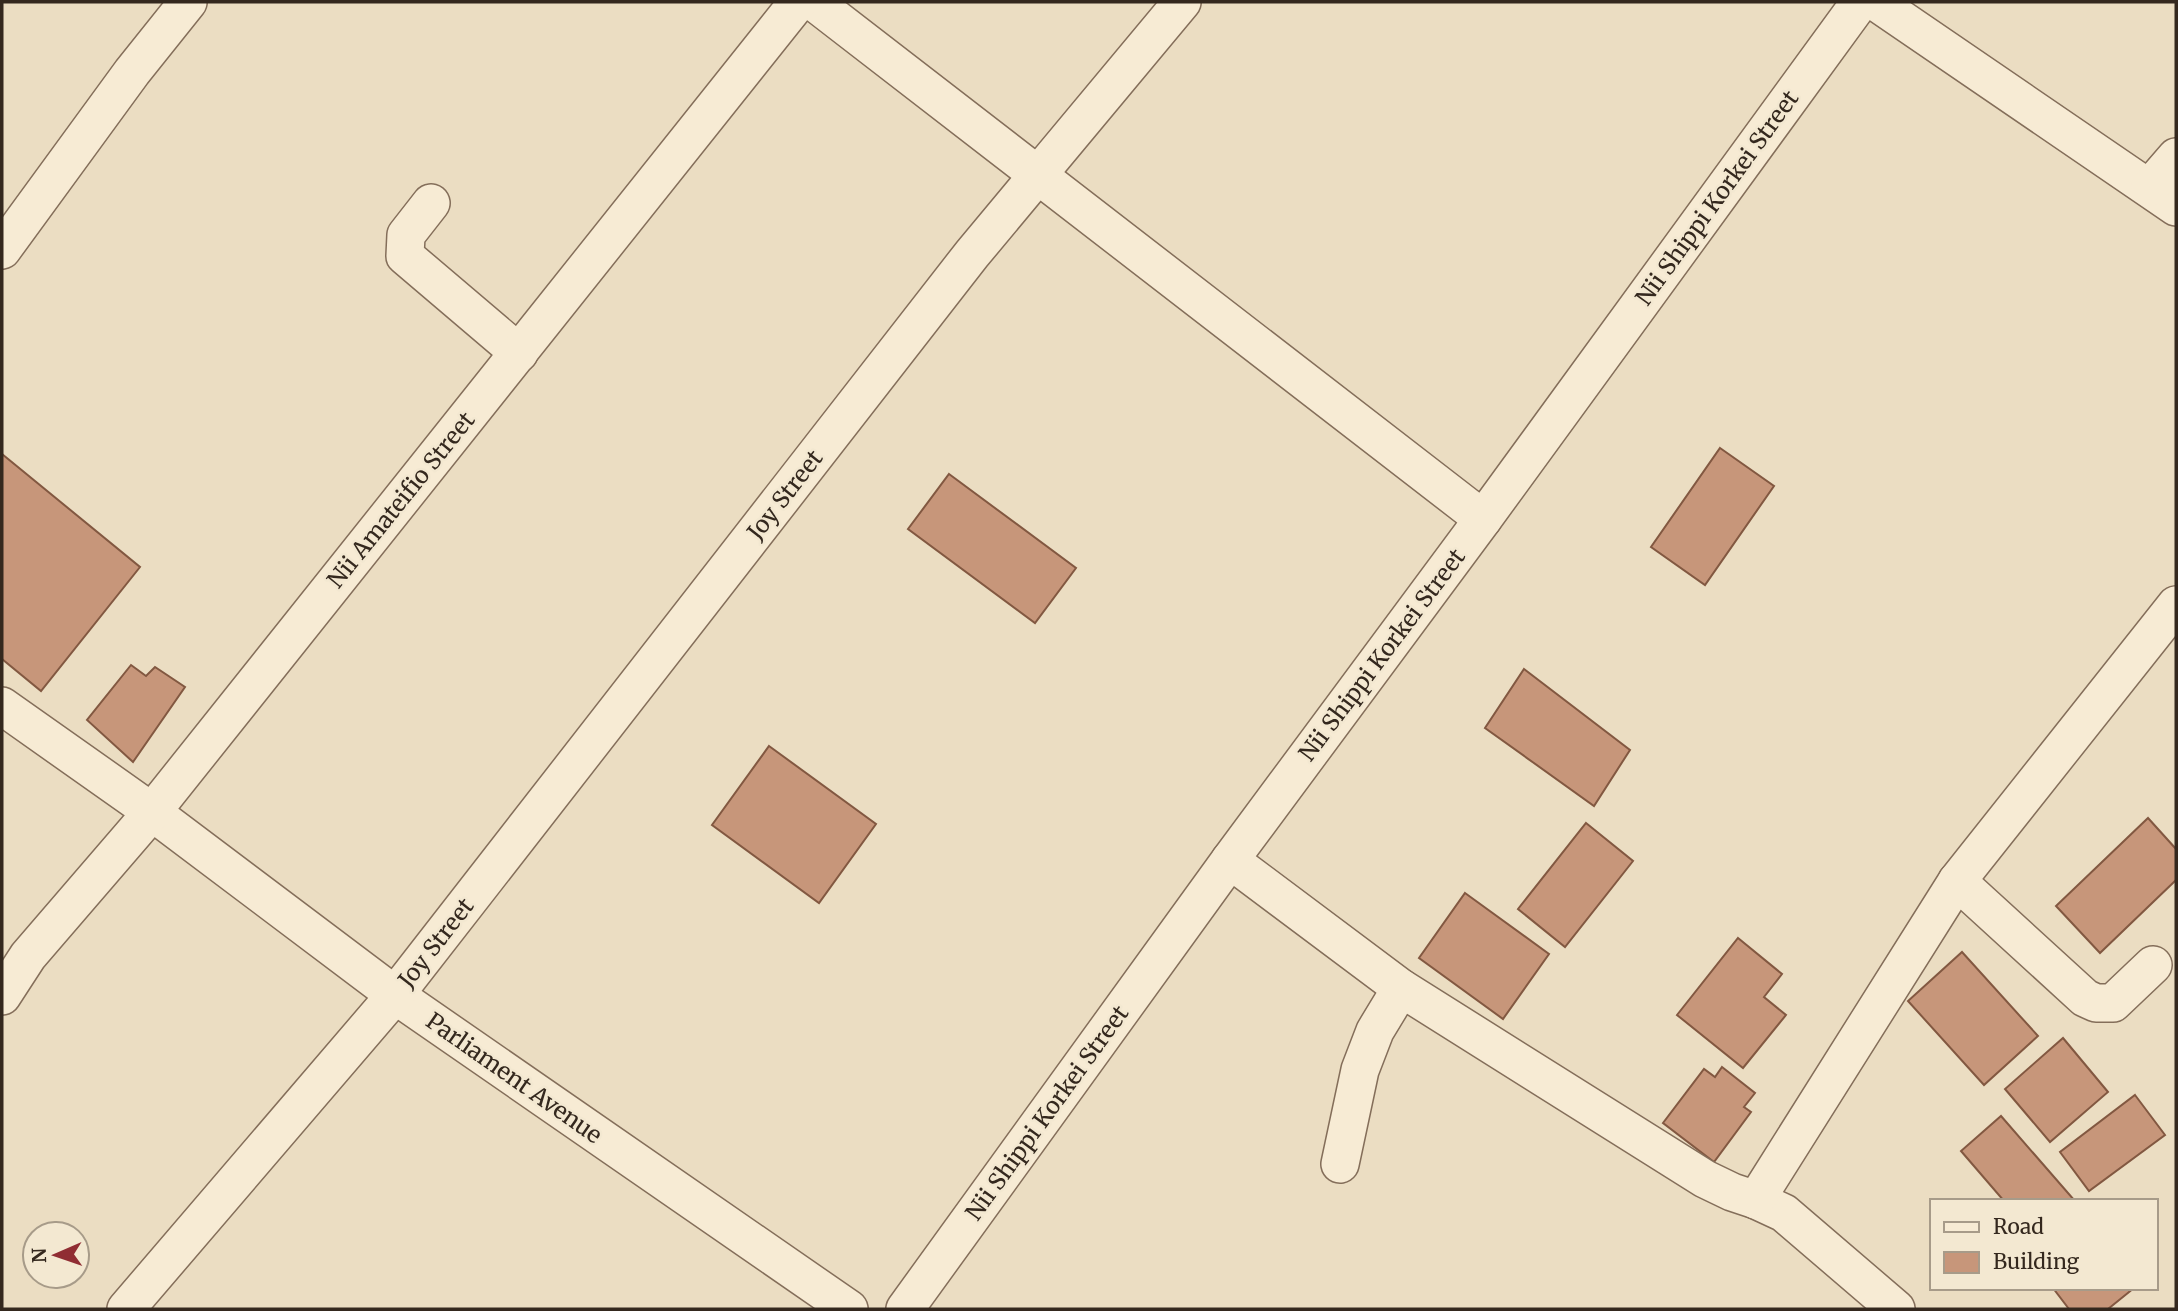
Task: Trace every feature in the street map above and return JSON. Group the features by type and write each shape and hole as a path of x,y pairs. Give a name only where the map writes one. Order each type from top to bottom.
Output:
{"street":[{"path":"5,242 188,2"},
{"name":"Nii Amateifio Street","path":"2,996 28,956 152,812 798,2"},
{"path":"814,2 1483,519"},
{"name":"Joy Street","path":"126,1309 395,995 972,254 1182,2"},
{"name":"Nii Shippi Korkei Street","path":"905,1309 1230,860 1483,519 1860,2"},
{"path":"1876,2 2163,197 2176,157"},
{"path":"431,203 406,235 405,256 519,353"},
{"path":"1756,1200 1957,881 2176,605"},
{"name":"Parliament Avenue","path":"2,706 152,812 395,995 849,1309"},
{"path":"1230,860 1401,988 1705,1179 1784,1213 1896,1309"},
{"path":"1957,881 2085,998 2096,1003 2113,1003 2153,965"},
{"path":"1340,1164 1360,1070 1375,1031 1401,988"}],"building":[{"path":"1720,448 1774,486 1705,585 1651,547"},
{"path":"2,454 140,567 41,691 2,659"},
{"path":"949,474 1076,568 1035,623 908,529"},
{"path":"131,665 146,676 155,667 185,687 133,762 87,720"},
{"path":"1524,669 1630,750 1594,806 1485,728"},
{"path":"769,746 876,824 819,903 712,825"},
{"path":"2148,818 2176,849 2176,880 2100,953 2056,906"},
{"path":"1586,823 1633,861 1565,947 1518,909"},
{"path":"1465,893 1549,954 1503,1019 1419,958"},
{"path":"1738,938 1782,974 1764,997 1786,1015 1743,1068 1677,1015"},
{"path":"1962,952 2038,1036 1984,1085 1908,1001"},
{"path":"2063,1038 2108,1092 2050,1142 2005,1089"},
{"path":"1722,1067 1755,1093 1744,1107 1751,1112 1714,1162 1663,1123 1704,1069 1715,1077"},
{"path":"2135,1095 2165,1135 2089,1191 2060,1152"},
{"path":"2001,1116 2073,1199 2002,1199 1961,1151"},
{"path":"2055,1290 2132,1290 2108,1309 2069,1309"}]}
